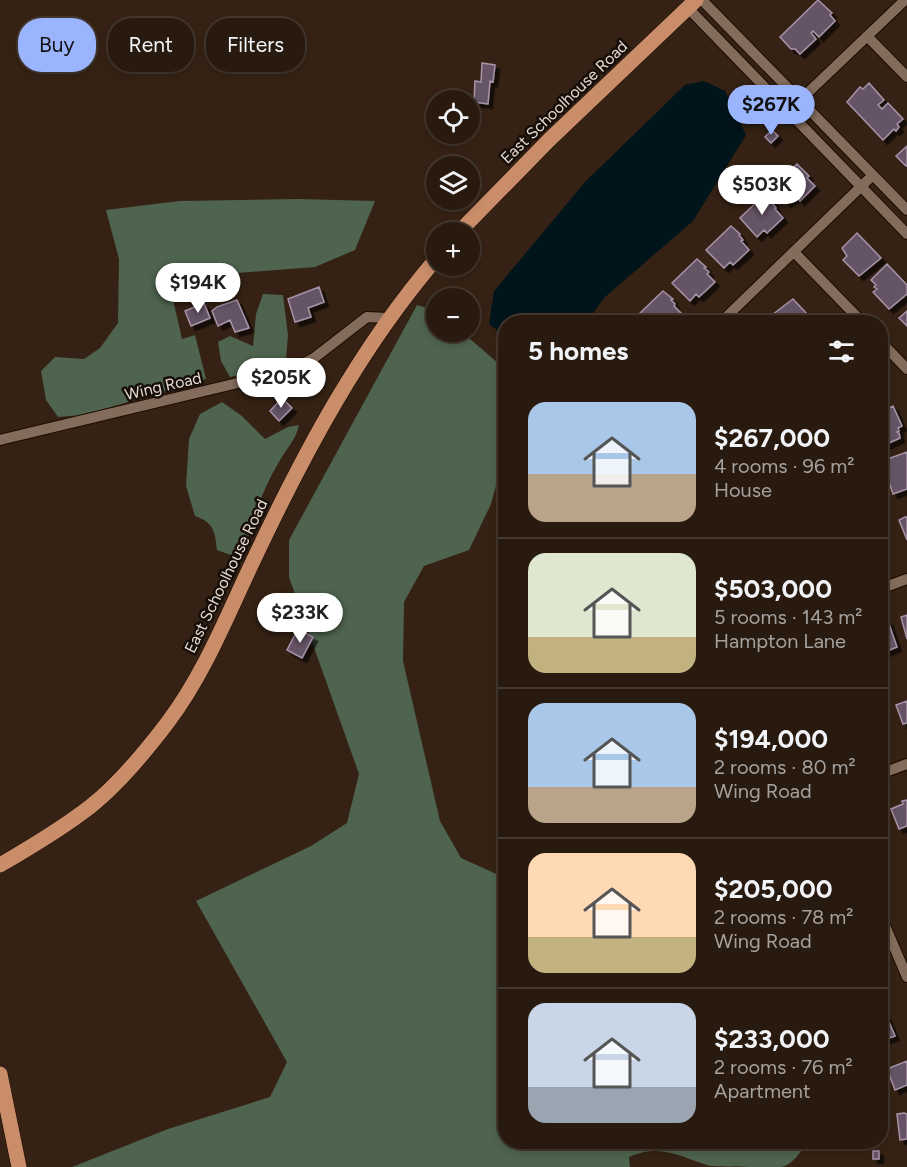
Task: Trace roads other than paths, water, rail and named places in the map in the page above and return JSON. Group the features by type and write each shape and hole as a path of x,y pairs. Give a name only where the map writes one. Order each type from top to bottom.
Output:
{"main road":[{"name":"East Schoolhouse Road","path":"469,222 549,140 692,4"},
{"name":"East Schoolhouse Road","path":"0,865 36,844 93,805 124,774 168,722 186,696 212,650 303,459 348,380 388,318 426,271"},
{"path":"0,1074 19,1167"}],"street":[{"path":"702,0 907,210"},
{"path":"790,111 905,0"},
{"path":"692,4 907,234"},
{"path":"867,36 907,76"},
{"path":"728,315 873,174"},
{"path":"794,252 855,315"},
{"name":"Wing Road","path":"0,440 292,370 314,358 367,317 388,318"},
{"path":"888,349 907,369"},
{"path":"888,586 907,579"},
{"path":"888,771 907,764"},
{"path":"888,930 905,964 907,977"}],"water":[{"path":"704,81 725,91 746,135 693,221 605,297 592,315 498,315 498,331 489,324 494,291 586,181 685,85"}]}
